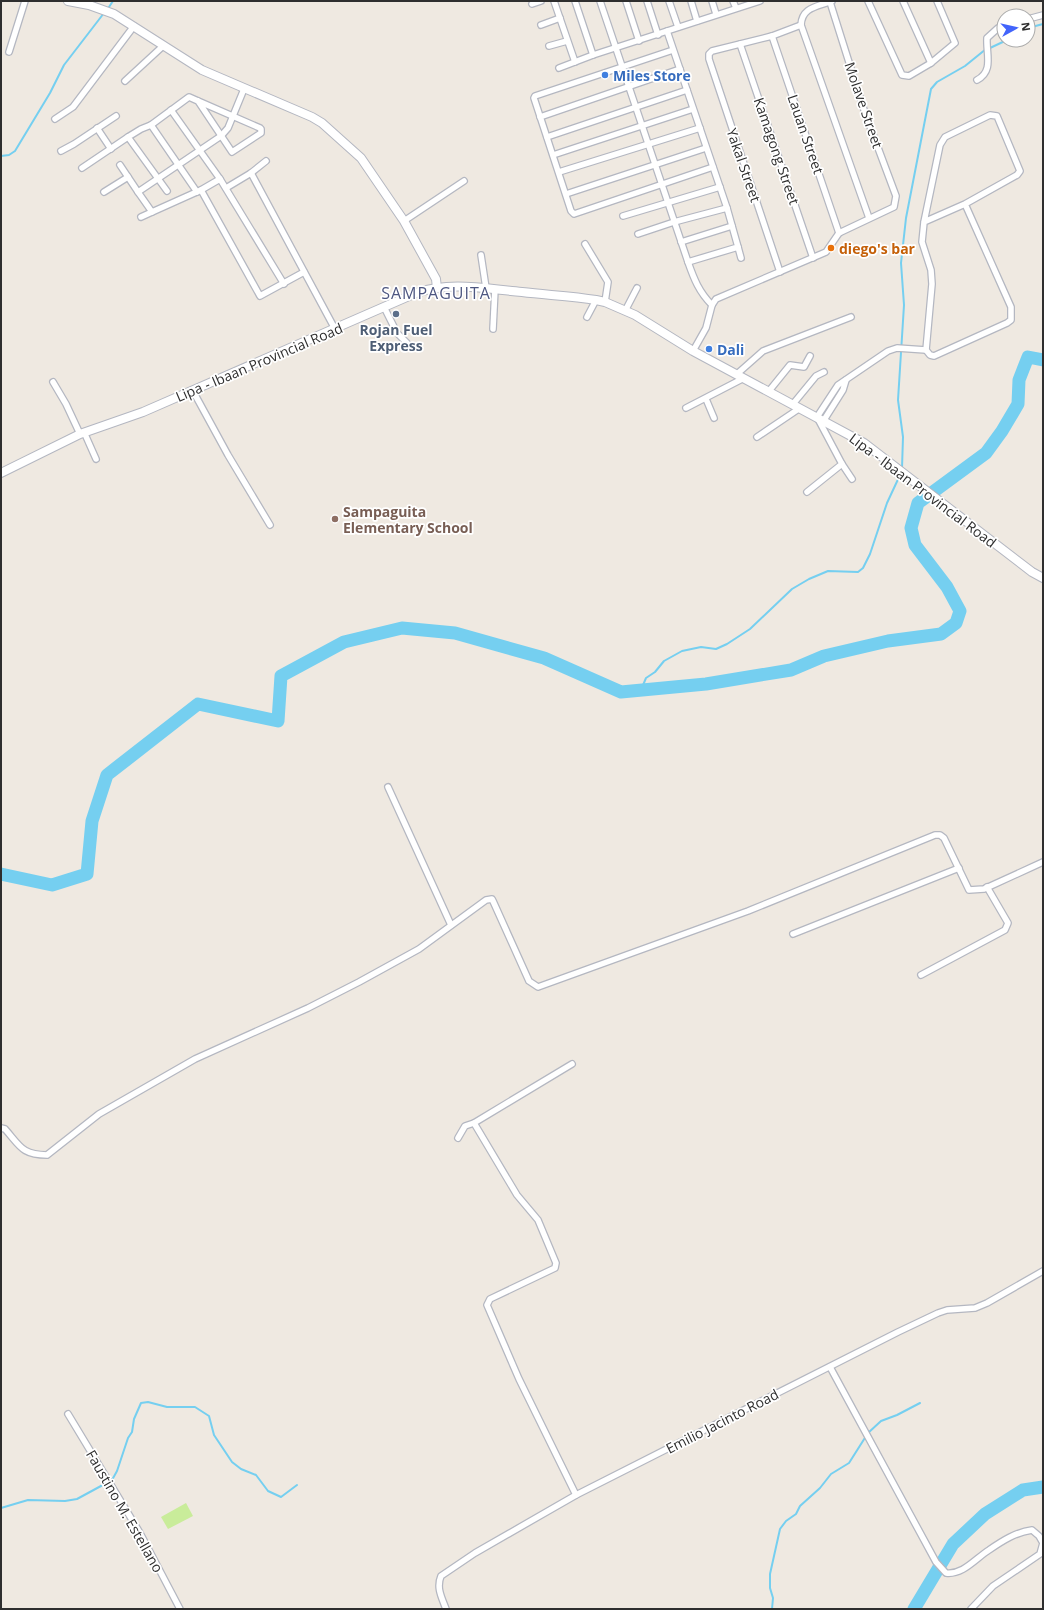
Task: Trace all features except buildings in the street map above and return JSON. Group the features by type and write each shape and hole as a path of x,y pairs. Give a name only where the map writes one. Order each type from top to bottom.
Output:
{"main road":[{"path":"68,1 89,5 106,11 134,26 202,70 312,117 332,130 361,158 404,221 436,279 438,288"},
{"name":"Lipa - Ibaan Provincial Road","path":"1,473 82,433 143,412 416,294 438,288 455,286 486,288 596,300 605,302 625,311 693,351 821,418 864,443 1032,572 1043,578"}],"street":[{"path":"9,52 25,1"},
{"path":"532,4 541,1"},
{"path":"554,1 575,62"},
{"path":"575,1 593,55"},
{"path":"600,1 697,287 712,305"},
{"path":"626,1 639,41"},
{"path":"647,1 658,35"},
{"path":"669,1 678,27"},
{"path":"691,1 697,21"},
{"path":"712,1 716,14"},
{"path":"733,1 736,8"},
{"path":"693,351 706,328 712,305 722,295 826,252 839,233 869,218 800,25 802,15 805,11 831,1"},
{"name":"Molave Street","path":"831,1 866,113 896,196 894,207 869,218"},
{"path":"868,1 902,75 905,76 909,76 931,63 956,41 937,1"},
{"path":"903,1 931,63"},
{"path":"559,68 593,55 658,35 716,14 757,2"},
{"path":"541,25 560,18"},
{"path":"740,44 772,36 800,25"},
{"path":"55,119 73,107 134,26"},
{"path":"977,80 983,77 989,64 987,38 996,30"},
{"path":"667,31 727,208 741,258"},
{"name":"Lauan Street","path":"772,36 839,233"},
{"path":"549,46 568,41"},
{"name":"Yakal Street","path":"740,44 712,51 709,54 708,59 780,272"},
{"name":"Kamagong Street","path":"740,44 813,258"},
{"path":"126,81 163,46"},
{"path":"673,50 535,96 534,98 571,211 574,214 713,167"},
{"path":"540,117 680,69"},
{"path":"138,192 221,136 228,128 234,117 244,89"},
{"path":"547,137 687,90"},
{"path":"82,168 128,137 151,125 189,97 198,101 234,117 261,129 261,133 232,152 198,101"},
{"path":"553,155 693,109"},
{"path":"171,110 226,188 284,284"},
{"path":"924,222 965,204 1017,175 1020,171 997,116 990,115 941,140 924,222 922,242 931,270 932,284 926,350 930,355 934,356 1011,320 1013,314 965,204"},
{"path":"61,151 116,116"},
{"path":"151,125 199,191 259,295 262,296 304,272"},
{"path":"97,128 111,149"},
{"path":"559,172 700,128"},
{"path":"128,137 167,191"},
{"path":"566,194 706,148"},
{"path":"226,188 251,173 266,161"},
{"path":"120,165 152,212"},
{"path":"251,173 335,329"},
{"path":"104,192 128,177"},
{"path":"141,217 199,191 220,179"},
{"path":"404,221 464,181"},
{"path":"623,216 720,187"},
{"path":"638,234 674,222 727,208"},
{"path":"682,242 732,226"},
{"path":"585,244 608,282 605,302"},
{"path":"688,262 738,247"},
{"path":"481,255 486,288"},
{"path":"625,311 637,288"},
{"path":"493,328 495,289"},
{"path":"587,317 596,300"},
{"path":"384,307 397,333 407,343"},
{"path":"686,408 706,399 741,376 762,351 851,317"},
{"path":"852,478 842,464 821,418 838,385 888,351 898,348 926,350"},
{"path":"769,391 790,365 804,367 810,356"},
{"path":"757,437 797,406 816,376 824,372"},
{"path":"53,382 96,459"},
{"path":"193,391 228,455 270,525"},
{"path":"706,399 714,418"},
{"path":"807,492 842,464"},
{"path":"388,787 451,925"},
{"path":"1,1128 5,1129 24,1151 33,1155 47,1156 99,1114 209,1052 308,1008 419,949 486,900 492,899 529,981 538,987 748,911 934,835 940,835 944,838 969,890 986,888 1043,862"},
{"path":"794,934 959,868"},
{"path":"921,975 1005,930 1008,923 986,888"},
{"path":"458,1138 465,1126 474,1123 572,1064"},
{"path":"474,1123 517,1195 538,1220 556,1263 555,1268 490,1299 487,1305 519,1379 576,1495"},
{"name":"Emilio Jacinto Road","path":"446,1609 439,1592 438,1584 441,1576 475,1553 576,1495 938,1313 947,1310 975,1308 987,1303 1043,1271"},
{"path":"830,1367 941,1569 946,1573 954,1574 966,1568 989,1550 1020,1532 1032,1530 1039,1536 1043,1543 1040,1554 993,1586 972,1609"},
{"name":"Faustino M. Estellano","path":"68,1414 140,1533 180,1609"}],"green space":[{"path":"186,1503 193,1516 168,1529 161,1517"}],"waterway":[{"path":"107,10 113,1"},
{"path":"1,156 9,155 15,151 50,93 64,65 104,13"},
{"path":"1036,26 1043,24"},
{"path":"990,48 996,45"},
{"path":"902,468 903,437 898,400 904,305 901,263 906,218 931,89 937,82 965,66 986,49"},
{"path":"1,874 52,885 87,874 92,821 107,775 198,704 278,721 281,676 344,642 402,628 455,633 544,658 621,692 706,684 791,670 824,656 888,641 941,634 956,623 960,611 947,587 915,545 911,528 918,503 986,453 1002,431 1018,404 1019,380 1028,357 1043,360"},
{"path":"641,690 646,678 655,672 664,661 682,651 701,647 716,649 727,644 750,629 792,589 809,579 828,571 858,572 863,568 870,554 887,503 900,475"},
{"path":"1,1508 28,1500 65,1501 77,1499 112,1480 117,1471 128,1438 132,1432 134,1419 141,1403 148,1402 167,1407 195,1407 209,1416 214,1435 232,1462 241,1469 256,1475 268,1491 281,1497 297,1485"},
{"path":"772,1609 773,1598 770,1588 770,1574 780,1529 786,1521 796,1514 800,1506 820,1488 831,1474 849,1463 868,1433 881,1421 897,1415 920,1403"},
{"path":"914,1609 953,1544 985,1514 1023,1490 1043,1487"}],"place":[{"name":"Miles Store","path":"605,75"},
{"name":"diego's bar","path":"831,248"},
{"name":"Rojan Fuel Express","path":"396,314"},
{"name":"Dali","path":"709,349"},
{"name":"Sampaguita Elementary School","path":"335,519"}],"district":[{"name":"SAMPAGUITA","path":"436,293"}]}
